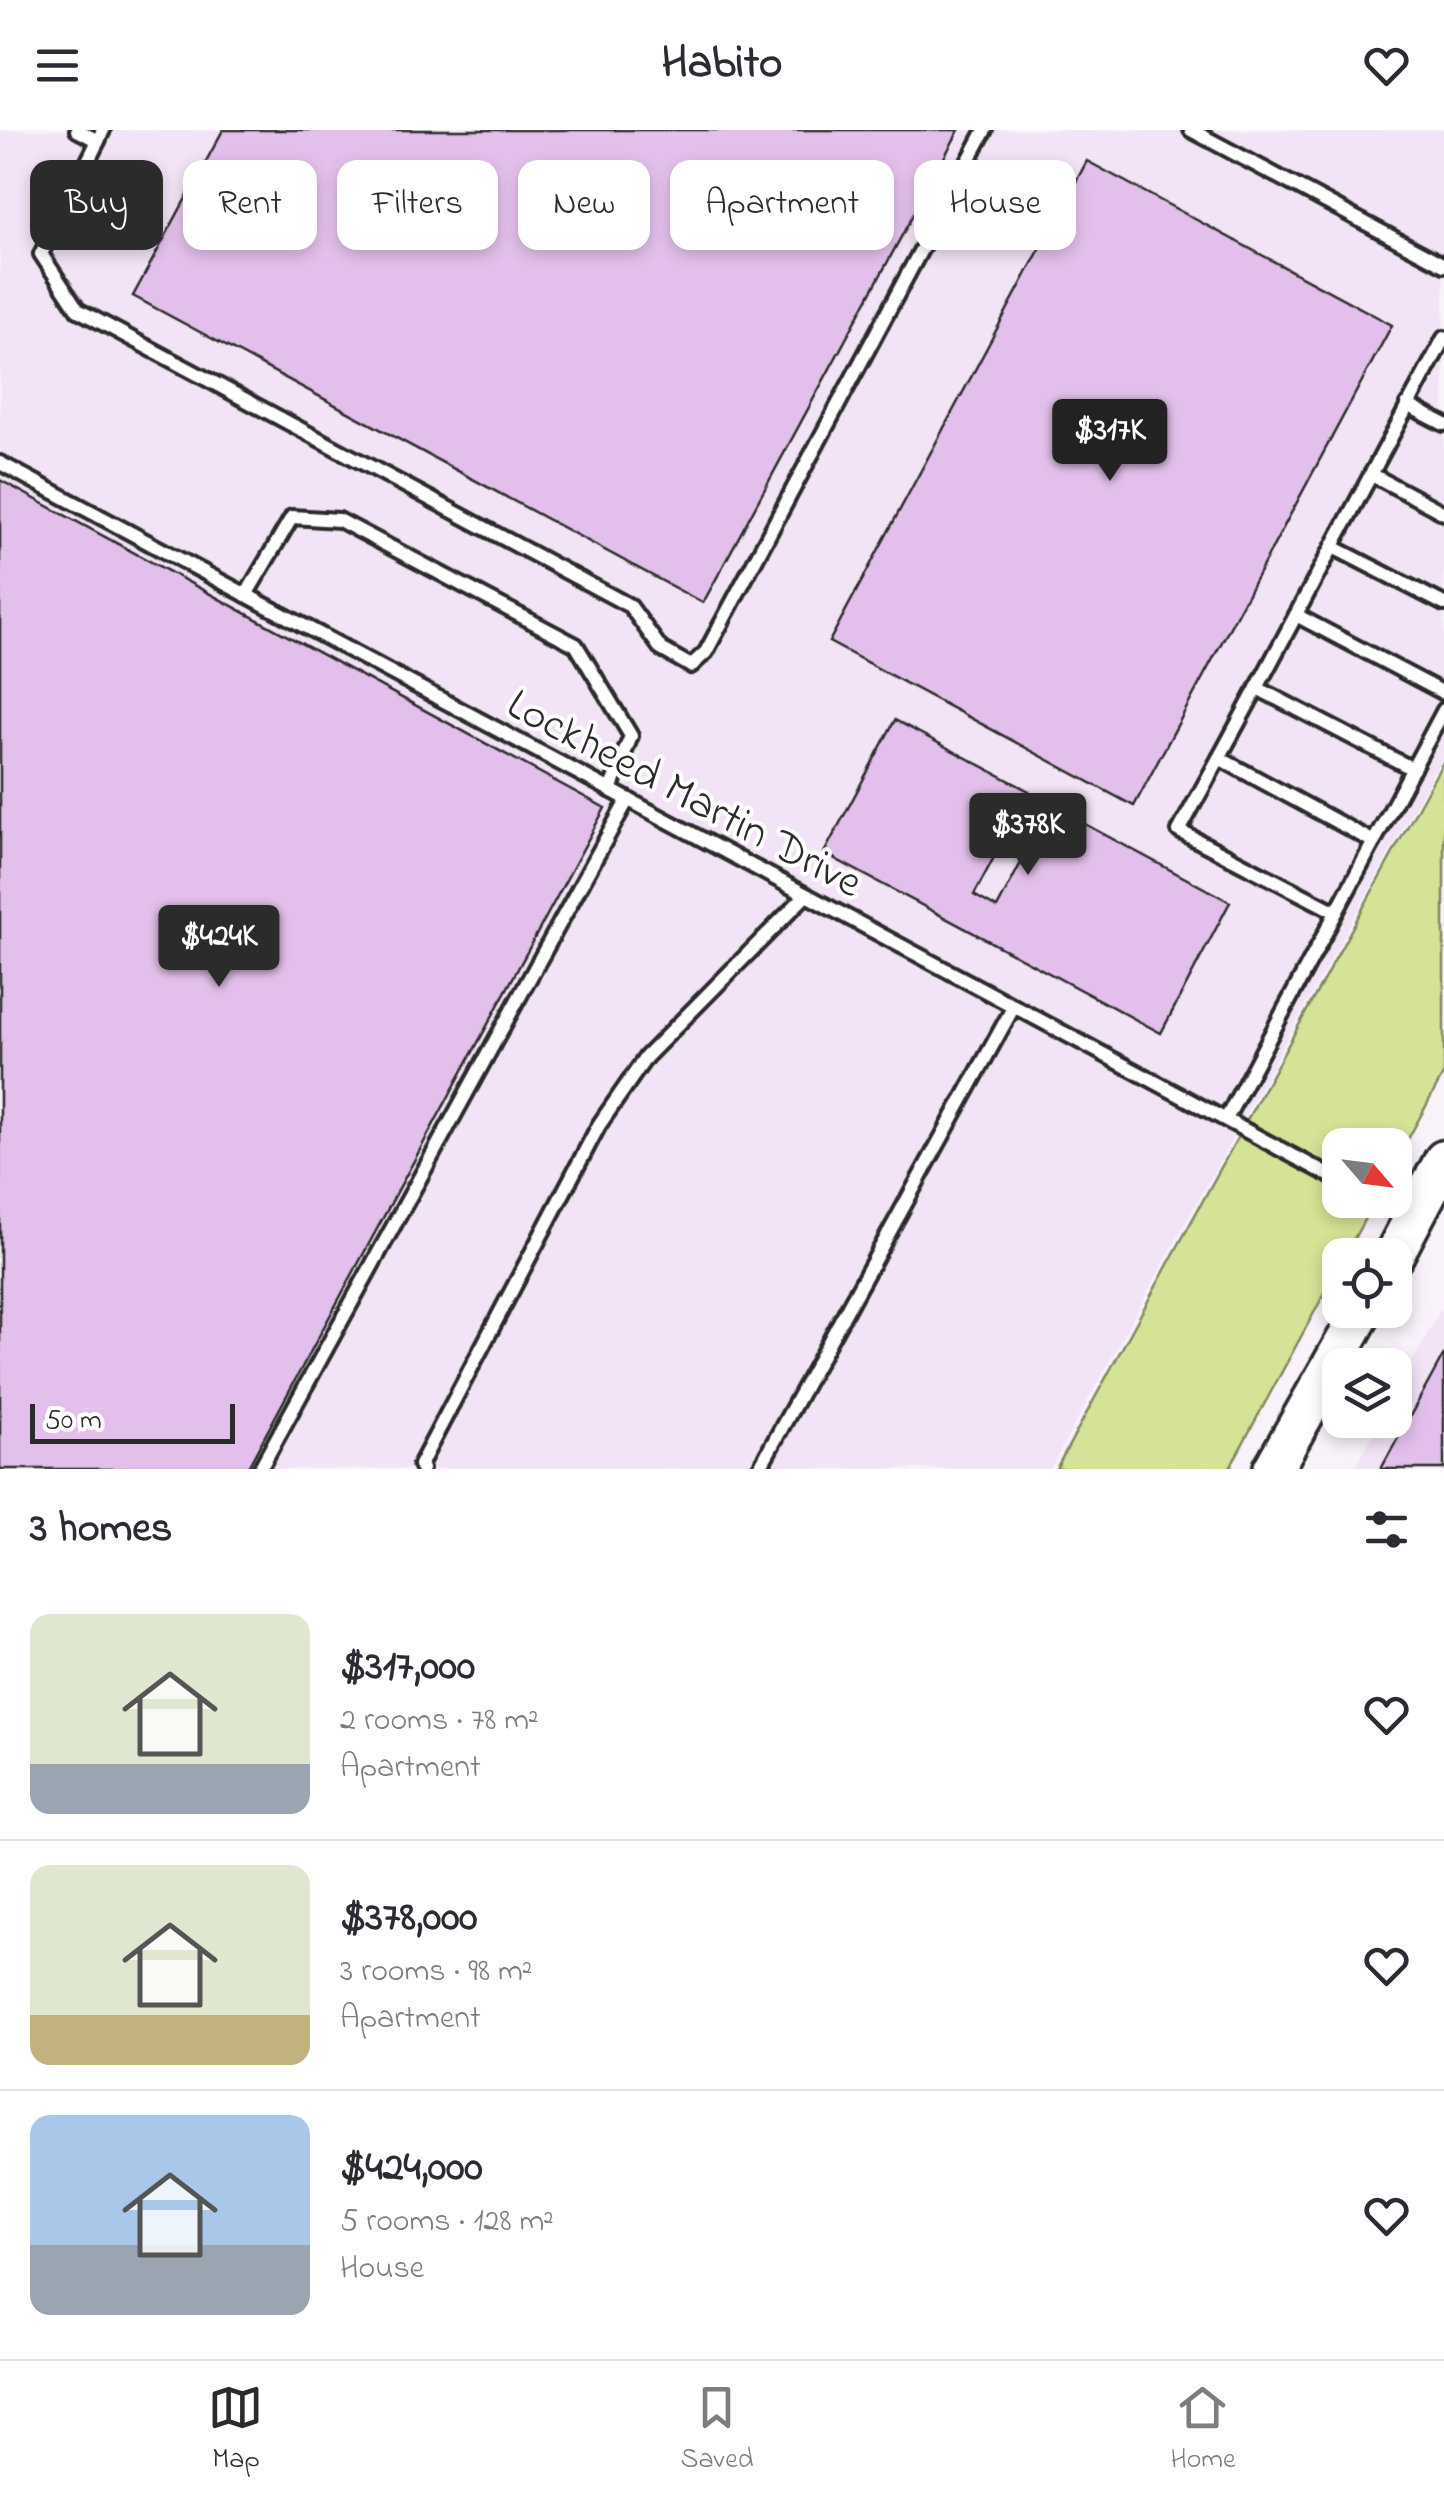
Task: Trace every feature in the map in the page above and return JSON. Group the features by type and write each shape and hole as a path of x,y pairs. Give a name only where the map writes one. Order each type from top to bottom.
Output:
{"main road":[{"path":"1403,1238 1444,1160"},
{"path":"1273,1469 1353,1328"}],"lane":[{"path":"78,130 101,135 41,254 78,310 630,606 661,648 691,666 706,652 985,130"},
{"path":"1190,130 1444,265"},
{"path":"1336,912 1179,831 1444,338"},
{"path":"1407,405 1444,424"},
{"name":"Lockheed Martin Drive","path":"0,463 1322,1171"},
{"path":"1371,474 1444,513"},
{"path":"246,595 292,517 339,520 576,645 631,736 610,790"},
{"path":"1333,546 1444,604"},
{"path":"1296,614 1444,692"},
{"path":"1257,688 1413,769"},
{"path":"1226,1120 1444,710"},
{"path":"1219,758 1374,842"},
{"path":"260,1469 628,799"},
{"path":"422,1469 420,1466 598,1126 646,1057 806,895"},
{"path":"759,1469 1014,1006"},
{"path":"1408,1218 1412,1220"}],"shaded area":[{"path":"0,130 1444,130 1444,754 1050,1469 0,1469"},
{"path":"1444,1303 1444,1469 1354,1469 1371,1438 1412,1438 1412,1362"}],"green space":[{"path":"1444,760 1444,1073 1412,1132 1412,1128 1322,1128 1322,1218 1365,1218 1354,1238 1322,1238 1322,1298 1229,1469 1056,1469"}],"building":[{"path":"223,130 959,130 943,160 914,160 914,213 703,603 133,296 158,250 163,250 163,241 183,204 183,250 317,250 317,160 207,160"},
{"path":"1087,161 1392,325 1134,806 829,642 1039,250 1076,250 1076,182"},
{"path":"0,480 605,808 247,1469 0,1469"},
{"path":"895,720 1029,791 974,895 997,908 1051,806 1230,902 1161,1033 824,853"},
{"path":"1444,1354 1444,1469 1381,1469 1398,1438 1412,1438 1412,1412"}]}
